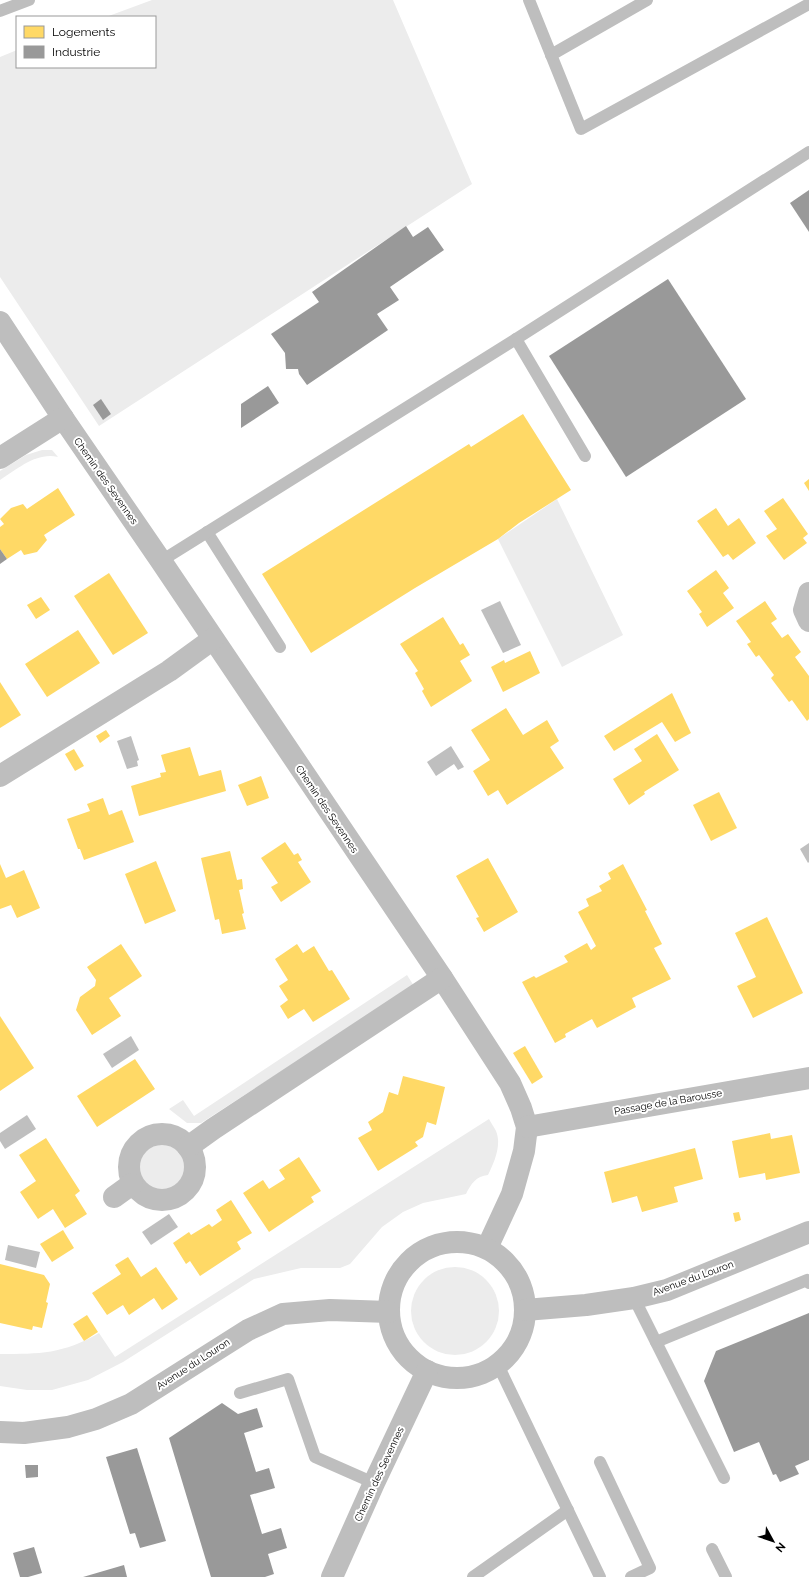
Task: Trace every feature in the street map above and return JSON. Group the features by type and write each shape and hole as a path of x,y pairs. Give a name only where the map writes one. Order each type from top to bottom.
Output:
{"street":[{"name":"Chemin des Sevennes","path":"0,322 63,418 442,978 510,1083 521,1108 527,1127 524,1151 512,1194 487,1248"},
{"path":"0,458 63,418"},
{"path":"809,593 804,610 809,621"},
{"path":"0,776 169,671 213,639"},
{"path":"188,1147 213,1128 442,978"},
{"name":"Passage de la Barousse","path":"527,1127 809,1078"},
{"path":"160,1134 170,1135 180,1140 188,1147 193,1157 195,1168 193,1179 188,1188 179,1196 169,1200 158,1201 148,1198 138,1192 132,1184 128,1172 130,1156 139,1142 149,1136 160,1134"},
{"path":"114,1197 132,1184"},
{"name":"Avenue du Louron","path":"525,1310 586,1305 634,1298 667,1290 808,1236"},
{"path":"453,1242 464,1242 487,1248 502,1259 515,1274 523,1291 525,1310 523,1326 517,1342 509,1354 498,1365 485,1372 460,1378 427,1371 407,1357 399,1347 390,1324 389,1312 390,1300 397,1278 411,1260 420,1252 430,1247 453,1242"},
{"name":"Avenue du Louron","path":"0,1432 24,1433 68,1427 96,1419 131,1404 248,1330 283,1314 330,1310 389,1312"},
{"name":"Chemin des Sevennes","path":"332,1577 374,1483 427,1371"}],"lane":[{"path":"0,11 28,0"},
{"path":"529,0 581,129 809,4"},
{"path":"551,55 647,0"},
{"path":"161,561 516,339 809,152"},
{"path":"516,339 585,456"},
{"path":"207,532 280,646"},
{"path":"656,1342 808,1279"},
{"path":"634,1298 724,1478"},
{"path":"498,1365 600,1577"},
{"path":"240,1393 288,1379 315,1457 374,1483"},
{"path":"600,1462 652,1572 632,1577"},
{"path":"472,1577 568,1510"},
{"path":"712,1549 726,1577"}],"shaded area":[{"path":"152,0 393,0 472,184 99,426 0,277 0,57 16,50 16,68 156,68 156,16 109,16"},
{"path":"42,450 52,450 58,457 50,456 35,459 0,480 0,471 26,455"},
{"path":"557,499 623,635 562,667 498,539"},
{"path":"500,601 521,645 503,653 481,610"},
{"path":"131,736 139,760 137,761 138,766 127,769 117,741"},
{"path":"451,746 464,767 458,770 454,764 436,776 427,762"},
{"path":"809,843 809,862 808,863 800,849"},
{"path":"407,975 414,986 201,1123 187,1123 169,1109 183,1100 194,1116"},
{"path":"131,1036 139,1050 112,1068 103,1054"},
{"path":"27,1115 36,1129 5,1149 0,1141 0,1133"},
{"path":"489,1119 498,1136 498,1148 488,1175 480,1177 474,1181 466,1194 423,1203 403,1212 382,1227 350,1264 340,1268 301,1268 254,1279 123,1362 88,1380 52,1390 27,1390 0,1386 0,1354 27,1354 62,1349 86,1340 99,1333 115,1357"},
{"path":"162,1144 171,1146 179,1151 184,1159 186,1168 184,1177 179,1185 171,1190 162,1192 153,1190 145,1185 140,1177 138,1168 140,1159 145,1151 153,1146"},
{"path":"169,1214 178,1227 151,1245 142,1232"},
{"path":"8,1245 40,1252 36,1268 5,1260"},
{"path":"455,1267 472,1270 486,1280 496,1294 499,1311 496,1328 486,1342 472,1352 455,1355 438,1352 424,1342 414,1328 411,1311 414,1294 424,1280 438,1270"}],"building: Logements":[{"path":"523,414 571,490 519,523 498,539 415,588 311,653 262,574 469,444 471,447"},
{"path":"809,479 809,491 804,483"},
{"path":"58,488 75,515 44,535 47,540 37,552 24,555 21,550 7,559 0,549 0,527 4,524 0,519 11,508 23,504 27,509"},
{"path":"783,498 808,534 803,538 807,543 784,560 766,536 777,529 764,511"},
{"path":"716,508 728,526 739,518 756,543 733,560 728,554 723,557 697,521"},
{"path":"716,570 729,588 723,593 734,608 707,627 699,614 702,612 687,591"},
{"path":"109,573 148,633 113,655 74,596"},
{"path":"41,597 50,610 36,619 27,605"},
{"path":"765,601 777,619 771,623 782,638 788,634 801,652 795,657 809,676 809,719 807,721 792,700 789,702 771,678 774,675 759,655 756,657 747,644 751,642 736,621"},
{"path":"443,617 460,645 463,643 470,655 460,661 472,681 431,707 422,691 424,689 415,673 418,671 400,644"},
{"path":"78,630 100,663 47,697 25,664"},
{"path":"530,651 540,673 503,692 491,667 504,660 505,663"},
{"path":"0,682 21,715 0,728"},
{"path":"672,693 691,733 675,742 662,722 614,751 604,736"},
{"path":"506,708 523,735 547,720 559,741 550,747 564,768 507,805 498,790 488,796 473,771 490,760 471,730"},
{"path":"106,730 110,736 100,743 96,736"},
{"path":"657,734 679,770 644,792 645,794 629,805 613,779 642,761 634,749"},
{"path":"190,747 199,776 221,770 226,791 139,816 131,786 161,777 160,773 166,772 161,755"},
{"path":"74,749 84,766 75,771 65,754"},
{"path":"261,776 269,798 247,806 238,785"},
{"path":"719,792 737,828 711,841 693,805"},
{"path":"103,798 109,815 122,810 134,842 84,860 80,849 78,849 67,819 90,811 87,804"},
{"path":"285,842 294,855 298,853 302,860 298,862 311,882 281,902 271,887 278,883 261,858"},
{"path":"230,851 237,880 242,879 243,889 239,890 244,913 242,914 246,929 222,934 219,919 215,920 201,858"},
{"path":"488,858 518,912 484,932 476,918 479,917 456,876"},
{"path":"156,861 176,911 145,924 125,874"},
{"path":"0,864 6,878 24,870 40,908 17,918 11,905 0,909"},
{"path":"623,864 647,910 645,911 662,944 654,948 671,979 632,998 636,1007 597,1028 592,1019 565,1034 566,1037 555,1043 522,982 534,976 536,978 568,962 564,956 587,943 591,950 596,946 578,912 589,906 586,899 602,891 599,886 611,879 608,873"},
{"path":"767,917 803,993 753,1018 737,986 756,977 735,933"},
{"path":"121,944 142,976 109,998 121,1016 92,1035 76,1010 80,997 95,986 96,980 87,967"},
{"path":"297,944 303,953 314,946 329,971 332,970 350,999 313,1022 304,1009 288,1019 280,1006 288,1000 279,986 288,980 275,959"},
{"path":"0,1016 34,1068 0,1091"},
{"path":"525,1046 543,1077 532,1084 513,1053"},
{"path":"135,1059 155,1089 97,1127 77,1096"},
{"path":"403,1076 445,1087 436,1125 427,1122 423,1137 415,1142 418,1146 378,1171 358,1138 372,1130 368,1122 383,1112 389,1092 398,1095"},
{"path":"770,1133 771,1139 792,1135 800,1173 766,1180 765,1173 739,1178 732,1141"},
{"path":"46,1138 80,1191 75,1195 87,1214 65,1228 53,1209 38,1219 20,1192 36,1181 19,1155"},
{"path":"695,1148 703,1179 674,1187 678,1202 642,1212 637,1196 612,1203 604,1172"},
{"path":"299,1157 321,1191 311,1197 314,1202 269,1232 243,1193 263,1180 269,1189 285,1179 279,1170"},
{"path":"231,1200 252,1233 237,1242 241,1249 200,1276 190,1261 186,1264 173,1243 189,1232 191,1235 209,1224 212,1227 222,1220 216,1210"},
{"path":"739,1212 741,1220 735,1222 733,1213"},
{"path":"63,1230 74,1248 52,1262 40,1244"},
{"path":"128,1257 141,1277 156,1267 178,1299 162,1310 154,1298 129,1315 123,1305 107,1315 92,1293 121,1274 115,1265"},
{"path":"0,1264 44,1275 50,1284 46,1302 48,1303 42,1328 33,1326 32,1330 0,1323"},
{"path":"87,1315 98,1332 84,1341 73,1324"}],"building: Industrie":[{"path":"809,190 809,232 790,203"},
{"path":"406,226 413,237 428,227 444,250 390,287 399,300 377,314 388,330 307,385 299,374 298,369 286,369 285,353 271,334 319,302 312,292"},
{"path":"668,279 746,399 626,477 549,356"},
{"path":"268,386 279,403 241,428 241,404"},
{"path":"101,399 111,414 103,420 93,405"},
{"path":"0,549 7,559 0,564"},
{"path":"809,1313 809,1460 795,1466 799,1474 780,1482 776,1474 773,1475 759,1442 734,1452 704,1381 716,1351"},
{"path":"222,1403 238,1414 257,1408 263,1427 244,1433 256,1472 269,1468 275,1488 250,1495 262,1534 281,1528 287,1548 268,1554 274,1574 265,1577 211,1577 169,1438"},
{"path":"137,1448 166,1541 140,1548 135,1533 130,1534 106,1457"},
{"path":"25,1465 38,1465 38,1477 26,1478"},
{"path":"34,1547 42,1573 28,1577 20,1577 13,1553"},
{"path":"124,1565 127,1577 83,1577"}]}
